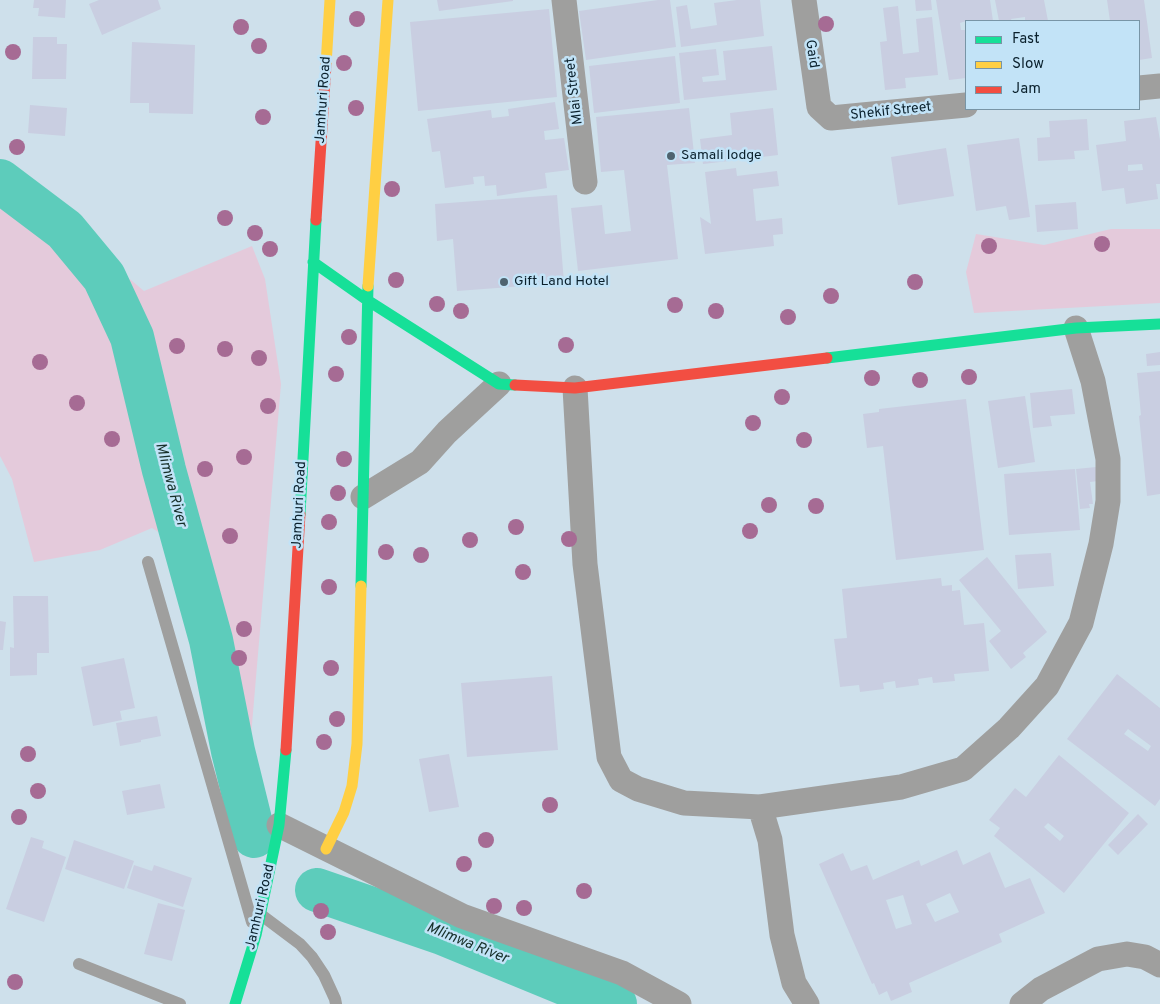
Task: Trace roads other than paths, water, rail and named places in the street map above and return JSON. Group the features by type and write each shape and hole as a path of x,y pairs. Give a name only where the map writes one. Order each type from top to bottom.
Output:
{"street":[{"name":"Jamhuri Road","path":"235,1004 256,935 279,826 290,702 313,262 330,0"},
{"path":"326,849 344,812 349,795 357,744 367,300 388,0"},
{"name":"Mlai Street","path":"564,0 585,182"},
{"name":"Gaid","path":"804,0 819,107"},
{"path":"1140,88 1160,86"},
{"name":"Shekif Street","path":"819,107 832,118 965,105"},
{"path":"313,262 367,300 500,384 574,388 1076,328 1160,324"},
{"path":"574,388 585,564 609,757 621,780 638,789 684,803 760,807 901,787 963,769 1009,728 1047,686 1081,623 1101,544 1108,501 1108,459 1093,381 1076,328"},
{"path":"363,498 420,462 447,432 500,384"},
{"path":"760,807 770,840 788,993 807,1004"},
{"path":"279,826 462,916 622,973 679,1004"},
{"path":"1022,1004 1041,989 1098,958 1127,954 1145,957 1160,965"}],"lane":[{"path":"148,562 256,935"},
{"path":"260,914 300,944 312,957 324,975 336,1004"},
{"path":"79,964 180,1004"}],"waterway":[{"name":"Mlimwa River","path":"0,181 65,230 104,277 132,337 164,470 211,640 233,751 254,836"},
{"name":"Mlimwa River","path":"317,890 442,933 615,1004"}],"place":[{"name":"Samali lodge","path":"671,156"},
{"name":"Gift Land Hotel","path":"504,282"}]}
